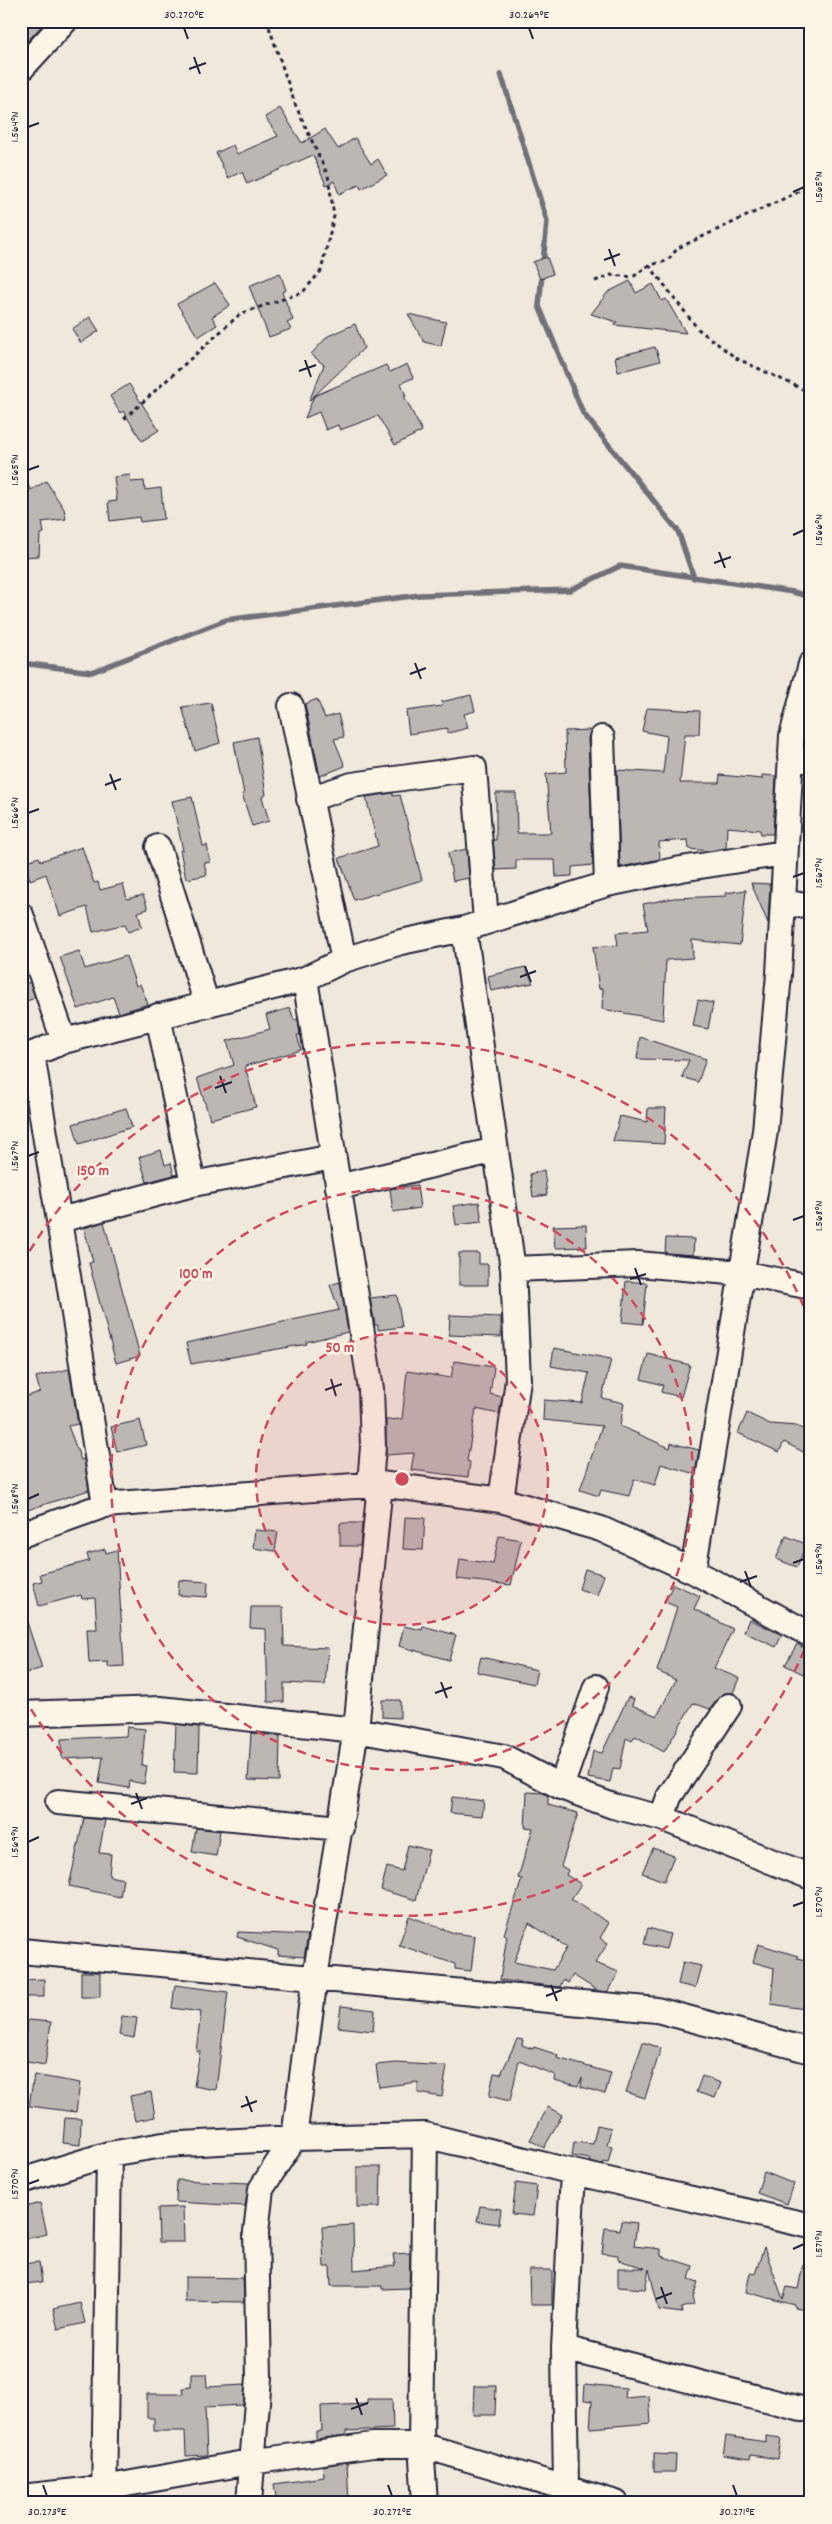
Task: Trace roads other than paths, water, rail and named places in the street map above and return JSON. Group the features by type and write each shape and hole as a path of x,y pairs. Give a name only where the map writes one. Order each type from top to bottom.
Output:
{"street":[{"path":"21,69 65,21"},
{"path":"693,1571 765,1131 780,974 784,853 801,759 792,736 811,664"},
{"path":"291,706 344,960"},
{"path":"602,738 607,884"},
{"path":"309,799 352,785 474,768 475,925 496,1150 513,1269 518,1380 501,1500"},
{"path":"158,848 207,1004"},
{"path":"105,1505 60,1220 27,1056 64,1040 306,979 344,960 401,942 475,925 607,884 682,868 784,853"},
{"path":"783,902 811,907"},
{"path":"21,915 64,1040"},
{"path":"249,2503 250,2462 258,2377 256,2232 261,2189 294,2138 315,1977 356,1730 375,1484 371,1389 306,979"},
{"path":"158,1016 193,1184"},
{"path":"338,1187 496,1150"},
{"path":"60,1220 193,1184 333,1157"},
{"path":"513,1269 638,1264 742,1273 811,1287"},
{"path":"21,1535 105,1505 375,1484 501,1500 601,1529 693,1571 811,1635"},
{"path":"561,1787 596,1687"},
{"path":"662,1818 669,1796 729,1706"},
{"path":"21,1714 160,1709 356,1730 504,1757 561,1787 613,1806 662,1818 811,1877"},
{"path":"58,1802 341,1828"},
{"path":"21,1951 657,2010 811,2051"},
{"path":"424,2503 421,2445 425,2135"},
{"path":"21,2181 109,2154 163,2145 294,2138 425,2135 573,2172 811,2226"},
{"path":"104,2495 109,2154"},
{"path":"566,2488 564,2348 573,2172"},
{"path":"564,2348 801,2409 811,2408"},
{"path":"21,2498 104,2495 250,2462 373,2445 421,2445 616,2503"}],"waterway":[{"path":"501,74 547,221 539,306 583,413 678,531 694,578"},
{"path":"21,663 92,672 226,620 420,595 570,590 620,566 793,592 811,597"}]}
